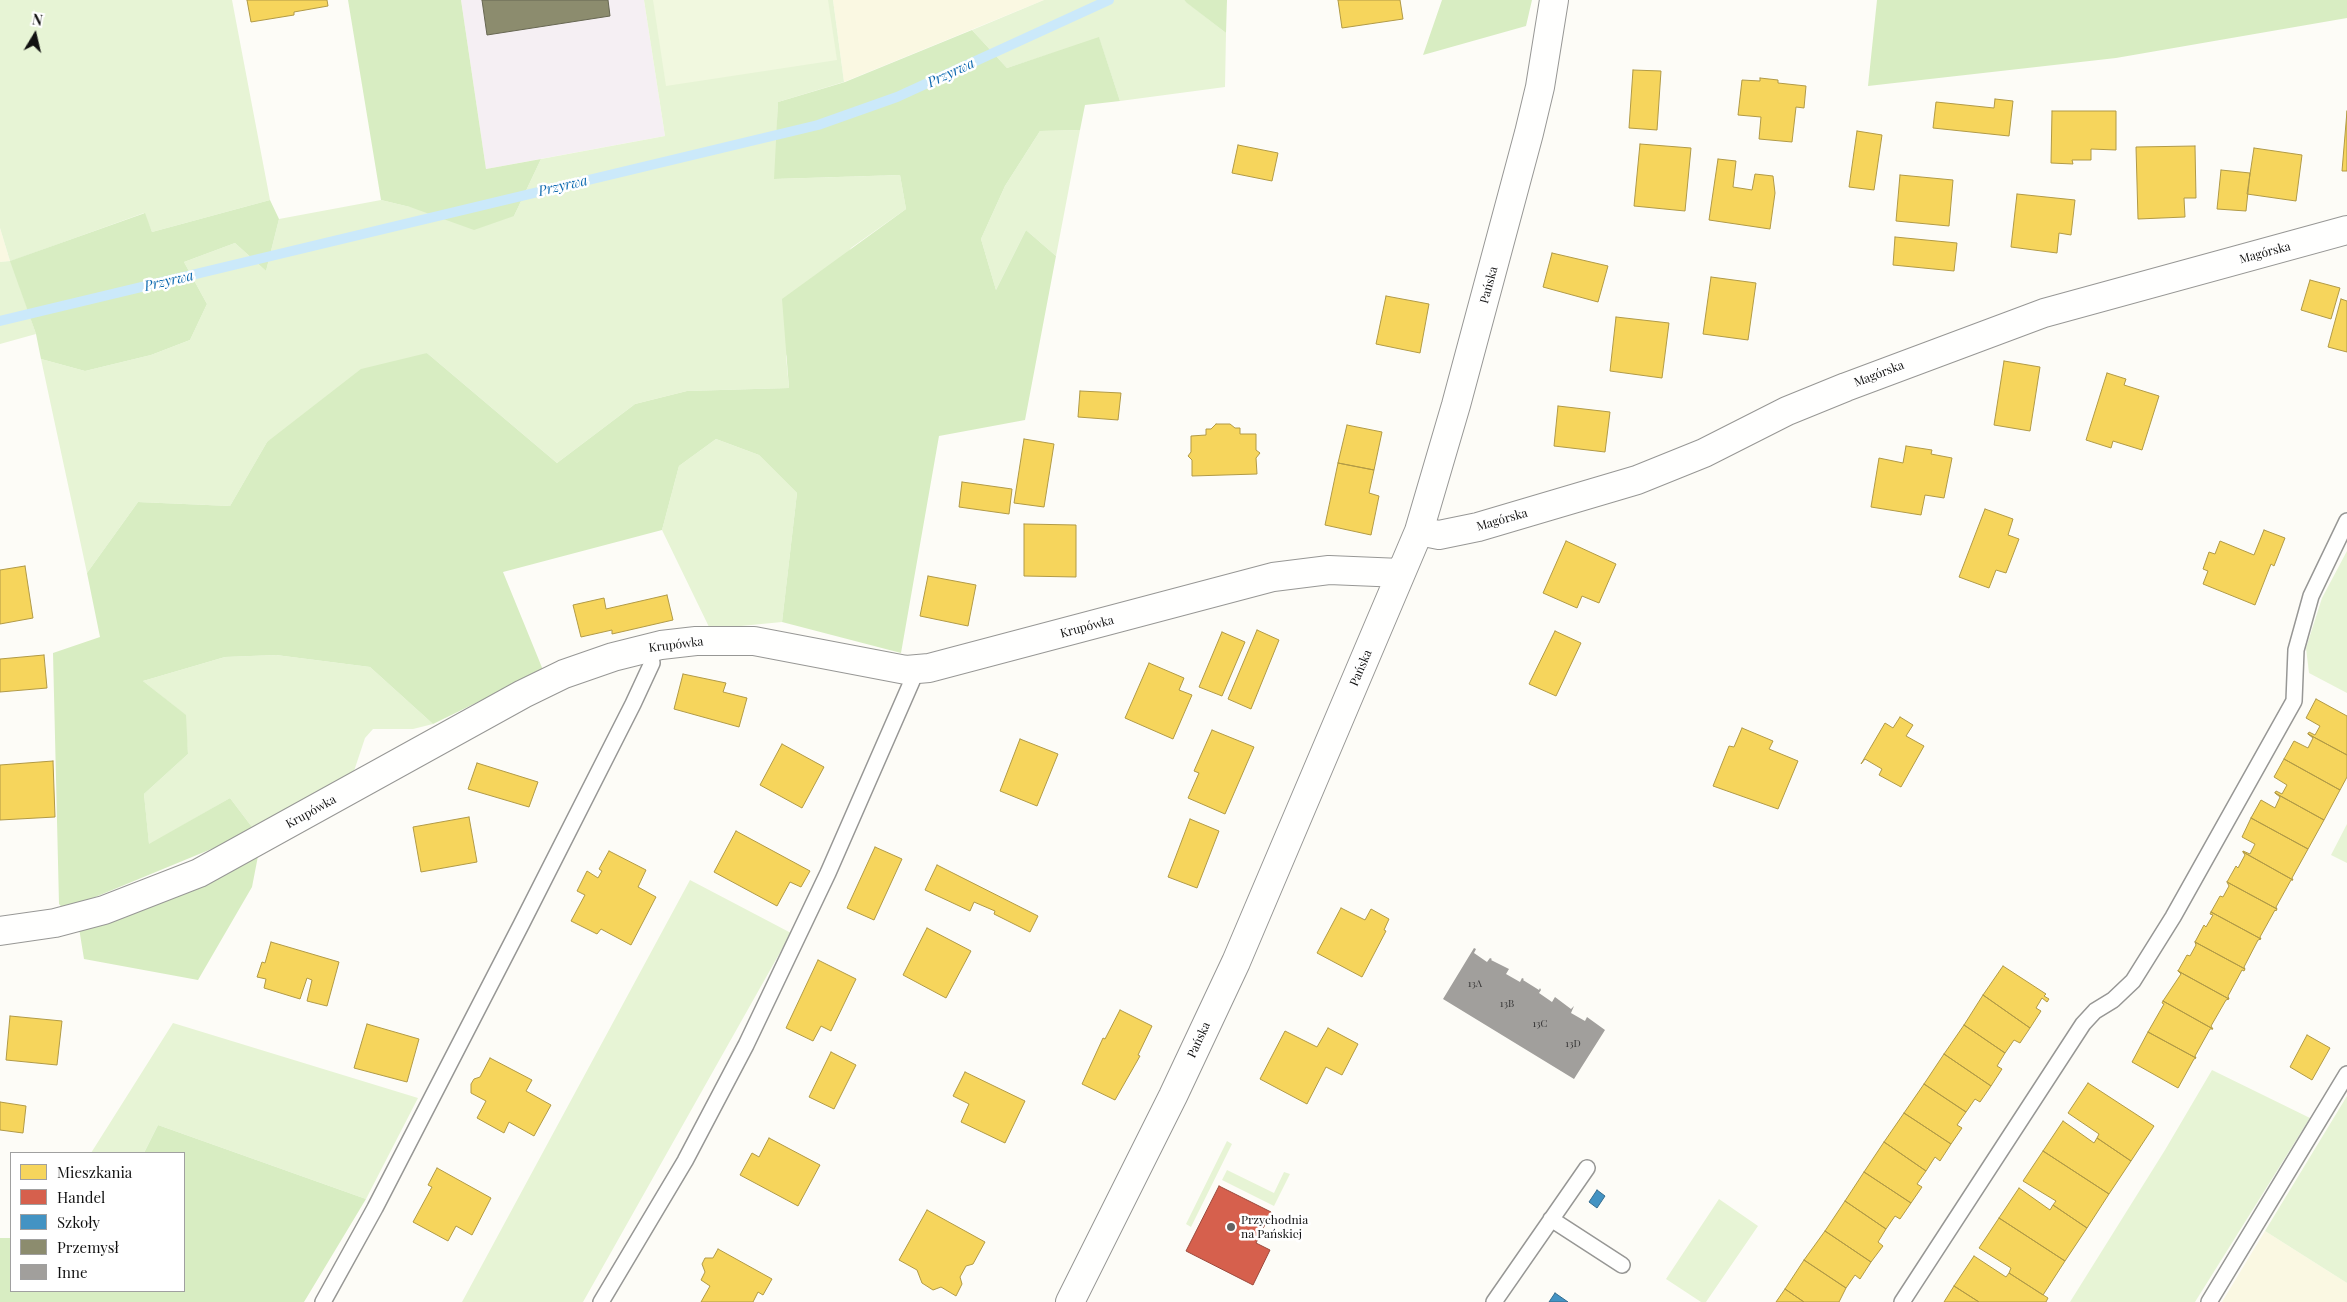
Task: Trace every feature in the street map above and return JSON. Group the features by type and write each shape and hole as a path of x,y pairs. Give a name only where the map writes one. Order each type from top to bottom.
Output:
{"street":[{"name":"Pańska","path":"1070,1302 1236,962 1419,531 1456,405 1527,142 1540,87 1554,0"},
{"name":"Magórska","path":"1419,531 1439,535 1478,528 1637,480 1704,453 1787,412 1846,387 2044,313 2347,230"},
{"name":"Krupówka","path":"0,931 55,923 104,910 162,889 231,856 523,694 564,674 613,657 649,648 696,641 754,641 906,670 930,668 1273,577 1329,570 1401,573"}],"lane":[{"path":"1902,1302 2083,1024 2095,1011 2113,1000 2132,981 2172,917 2294,701 2296,650 2311,596 2347,521"},
{"path":"323,1302 425,1111 633,704 652,663 649,648"},
{"path":"601,1302 686,1161 746,1045 832,864 912,681 912,669"},
{"path":"2209,1302 2347,1074"},
{"path":"1494,1302 1587,1168"},
{"path":"1551,1219 1622,1264"}],"shaded area":[{"path":"461,0 644,0 665,136 486,169"},
{"path":"833,0 1044,0 844,82"},
{"path":"0,228 10,261 0,262"},
{"path":"2265,1231 2347,1283 2347,1302 2222,1302"}],"green space":[{"path":"0,0 232,0 270,200 152,232 144,213 11,261 36,334 0,344 0,262 10,261 0,228"},
{"path":"348,0 461,0 486,169 541,159 514,216 474,230 410,207 381,200"},
{"path":"644,0 833,0 844,82 778,102 775,179 900,175 906,209 851,248 786,356 789,388 687,391 635,404 557,463 427,353 267,442 230,506 138,502 87,573 41,359 85,371 151,355 190,340 207,304 184,262 235,243 266,271 279,219 381,200 410,207 514,216 541,159 665,136"},
{"path":"653,0 828,0 837,60 666,86"},
{"path":"1044,0 1184,0 1226,33 1225,87 1120,101 1099,38 1007,68 972,30"},
{"path":"1184,0 1227,0 1226,33 1187,3"},
{"path":"1442,0 1532,0 1526,26 1423,55"},
{"path":"1877,0 2347,0 2347,18 2116,58 1868,86"},
{"path":"972,30 1007,68 1099,37 1120,101 1085,105 1080,130 1040,131 1005,186 981,239 996,290 1026,230 1056,256 1025,420 939,436 901,653 782,622 797,493 759,455 716,439 679,466 662,530 503,572 543,670 433,724 370,667 276,655 225,657 143,681 186,715 188,754 144,794 149,844 230,798 255,831 88,900 66,912 59,904 53,653 100,637 87,573 138,502 230,506 267,442 361,369 427,353 557,463 635,404 687,391 789,388 782,299 906,209 900,175 774,179 778,102 845,82"},
{"path":"1080,130 1056,256 1026,230 996,290 981,239 1005,186 1040,131"},
{"path":"270,200 279,219 266,271 235,243 184,262 207,304 190,340 151,355 85,371 41,359 36,334 10,261 145,213 152,232"},
{"path":"716,439 759,455 797,493 782,622 710,629 662,530 679,466"},
{"path":"2347,551 2347,693 2309,673 2306,648 2322,598"},
{"path":"276,655 370,667 433,724 413,729 373,729 365,738 352,777 255,831 230,798 149,845 144,794 188,754 185,715 143,681 225,657"},
{"path":"2347,824 2347,863 2331,855"},
{"path":"258,856 252,887 198,980 84,959 79,928"},
{"path":"690,880 791,933 583,1302 462,1302"},
{"path":"173,1023 418,1098 366,1199 158,1125 144,1152 92,1152"},
{"path":"2212,1070 2310,1118 2195,1302 2070,1302 2165,1150"},
{"path":"2347,1096 2347,1283 2265,1231"},
{"path":"158,1125 366,1199 304,1302 0,1302 0,1238 10,1238 10,1292 185,1292 185,1152 144,1152"},
{"path":"1227,1141 1232,1144 1191,1227 1186,1224"},
{"path":"1227,1170 1274,1193 1284,1172 1290,1174 1274,1206 1222,1180"},
{"path":"1719,1199 1758,1226 1706,1302 1701,1302 1666,1279"}],"building: Mieszkania":[{"path":"247,0 327,0 328,6 294,12 294,15 251,22"},
{"path":"1338,0 1400,0 1403,19 1342,28"},
{"path":"1633,70 1661,71 1657,130 1629,128"},
{"path":"1760,78 1778,80 1778,83 1806,86 1804,108 1796,107 1792,142 1759,139 1761,117 1738,115 1742,80 1760,81"},
{"path":"1995,99 2013,101 2009,136 1933,128 1936,102 1994,108"},
{"path":"2052,111 2116,111 2116,150 2091,149 2091,160 2072,160 2073,164 2051,163"},
{"path":"2347,111 2347,171 2342,171"},
{"path":"1857,131 1882,135 1874,190 1849,187"},
{"path":"1640,144 1691,148 1685,211 1634,206"},
{"path":"1238,145 1278,153 1272,181 1232,173"},
{"path":"2195,146 2196,198 2184,198 2185,217 2138,219 2136,147"},
{"path":"2254,148 2302,155 2296,201 2247,194"},
{"path":"1718,159 1736,161 1733,187 1752,190 1755,174 1773,176 1775,193 1770,229 1709,220"},
{"path":"2221,170 2250,173 2246,211 2217,209"},
{"path":"1900,175 1953,180 1949,226 1896,221"},
{"path":"2017,194 2075,200 2071,235 2059,233 2057,253 2011,247"},
{"path":"1895,237 1957,243 1954,271 1893,265"},
{"path":"1552,253 1608,266 1598,302 1543,287"},
{"path":"1711,277 1756,283 1748,340 1703,334"},
{"path":"2310,280 2340,288 2331,319 2301,310"},
{"path":"1386,296 1429,304 1420,353 1376,344"},
{"path":"2341,299 2347,301 2347,352 2328,347"},
{"path":"1616,317 1669,323 1662,378 1610,371"},
{"path":"2004,361 2040,367 2030,431 1994,425"},
{"path":"2107,373 2126,379 2124,385 2159,396 2142,450 2113,441 2111,448 2086,440"},
{"path":"1080,391 1121,393 1118,420 1078,417"},
{"path":"1558,406 1610,412 1605,452 1554,446"},
{"path":"1216,424 1230,424 1235,428 1240,428 1240,434 1256,434 1256,450 1260,453 1256,458 1257,474 1192,476 1192,460 1188,456 1191,452 1191,436 1206,435 1206,429 1211,429"},
{"path":"1347,425 1382,432 1374,470 1338,463"},
{"path":"1024,439 1054,444 1044,507 1014,503"},
{"path":"1906,446 1932,450 1931,454 1952,458 1944,498 1925,495 1921,515 1871,507 1879,458 1903,463"},
{"path":"1338,463 1374,470 1369,493 1379,496 1371,535 1325,525"},
{"path":"962,482 1012,489 1009,514 959,507"},
{"path":"1985,509 2013,519 2008,535 2019,539 2006,573 1996,570 1989,588 1959,577"},
{"path":"1024,524 1076,525 1076,577 1024,576"},
{"path":"2264,530 2285,538 2274,566 2271,564 2255,605 2203,584 2208,571 2203,569 2209,552 2215,554 2220,541 2254,555"},
{"path":"1566,541 1616,564 1599,603 1582,596 1577,608 1543,593"},
{"path":"25,566 33,618 0,624 0,570"},
{"path":"928,576 976,585 968,626 920,616"},
{"path":"667,595 673,620 612,634 612,630 581,637 573,605 604,598 606,609"},
{"path":"1257,630 1279,640 1251,709 1228,699"},
{"path":"1555,631 1581,643 1556,696 1529,684"},
{"path":"1222,632 1245,642 1222,696 1199,687"},
{"path":"44,655 47,688 0,692 0,659"},
{"path":"1149,663 1184,678 1179,690 1192,695 1173,739 1125,718"},
{"path":"683,674 726,683 723,692 747,698 739,727 674,709"},
{"path":"2316,699 2347,716 2347,755 2308,734 2309,732 2315,735 2320,726 2306,718"},
{"path":"1900,717 1913,725 1906,736 1924,746 1901,787 1879,775 1882,769 1865,759 1861,764 1885,723 1893,728"},
{"path":"1742,728 1773,741 1769,749 1798,761 1778,809 1713,786 1729,746 1734,747"},
{"path":"1212,730 1254,747 1225,814 1188,798 1199,773 1194,771"},
{"path":"2308,734 2347,755 2347,777 2340,790 2284,759 2294,741 2308,748 2313,738"},
{"path":"1020,739 1058,754 1037,806 1000,791"},
{"path":"782,744 824,767 802,808 760,785"},
{"path":"2284,759 2340,790 2324,820 2275,793 2276,791 2282,794 2287,785 2274,777"},
{"path":"53,761 55,817 0,820 0,765"},
{"path":"477,763 538,782 529,807 468,789"},
{"path":"2275,793 2324,820 2308,849 2251,818 2261,800 2275,808 2280,797"},
{"path":"469,817 477,862 421,872 413,827"},
{"path":"2251,818 2308,849 2292,878 2293,880 2243,852 2250,854 2255,844 2242,837"},
{"path":"1190,819 1219,831 1197,888 1168,877"},
{"path":"736,831 810,871 801,887 790,882 777,906 714,872"},
{"path":"875,847 902,859 874,920 847,908"},
{"path":"609,851 646,870 638,887 656,897 631,945 601,929 597,934 571,921 585,895 577,891 587,871 598,878 602,871 599,869"},
{"path":"2243,852 2293,880 2291,880 2276,907 2277,909 2227,882 2245,855"},
{"path":"937,865 1038,916 1030,932 994,914 995,911 974,902 970,911 925,890"},
{"path":"2227,882 2277,909 2260,937 2261,939 2211,912 2220,896 2223,897 2229,886"},
{"path":"1341,908 1365,920 1371,909 1389,919 1384,930 1386,931 1362,977 1317,953"},
{"path":"2211,912 2261,939 2258,940 2244,967 2245,969 2195,942 2204,925 2206,927 2213,915 2210,914"},
{"path":"927,928 971,951 946,998 903,975"},
{"path":"271,942 339,962 327,1006 307,1001 312,980 307,978 300,999 264,988 266,979 257,977 262,962 265,963"},
{"path":"2195,942 2245,969 2244,971 2242,970 2228,996 2229,999 2178,971 2187,955 2190,956 2196,945"},
{"path":"818,960 856,979 831,1031 821,1026 813,1041 786,1028"},
{"path":"2003,966 2046,994 2044,996 2049,999 2047,1002 2042,998 2036,1008 2041,1011 2030,1028 1983,995"},
{"path":"2178,971 2229,999 2226,1000 2211,1026 2213,1029 2163,1001 2181,974"},
{"path":"1983,995 2030,1028 2020,1043 2014,1040 2005,1053 1964,1025"},
{"path":"2163,1001 2213,1029 2210,1029 2195,1056 2196,1058 2148,1032 2164,1004 2162,1003"},
{"path":"1120,1010 1152,1026 1138,1055 1140,1056 1115,1100 1082,1084 1103,1038 1105,1039"},
{"path":"10,1016 62,1021 57,1065 6,1060"},
{"path":"367,1024 419,1039 407,1082 354,1068"},
{"path":"1964,1025 2005,1053 1997,1066 2002,1069 1991,1086 1944,1054"},
{"path":"1328,1028 1358,1044 1342,1075 1326,1067 1307,1104 1260,1079 1285,1031 1317,1047"},
{"path":"2148,1032 2196,1058 2178,1088 2132,1062"},
{"path":"2307,1035 2330,1048 2312,1080 2290,1067"},
{"path":"831,1052 856,1065 834,1109 809,1097"},
{"path":"1944,1054 1991,1086 1980,1102 1975,1099 1966,1112 1924,1084"},
{"path":"490,1058 532,1080 526,1091 551,1105 534,1136 509,1122 504,1133 477,1118 486,1101 471,1093 471,1084 474,1079 480,1077"},
{"path":"965,1072 1025,1101 1005,1143 961,1122 969,1104 953,1096"},
{"path":"2088,1083 2154,1126 2131,1161 2097,1138 2099,1134 2068,1113"},
{"path":"1924,1084 1966,1112 1957,1125 1962,1128 1951,1144 1904,1113"},
{"path":"0,1102 26,1106 23,1133 0,1130"},
{"path":"1904,1113 1951,1144 1940,1161 1935,1157 1926,1171 1884,1142"},
{"path":"2063,1121 2094,1143 2097,1138 2131,1161 2109,1194 2043,1151"},
{"path":"769,1138 820,1165 798,1206 740,1175 752,1153 759,1157"},
{"path":"1884,1142 1926,1171 1917,1184 1922,1187 1911,1203 1864,1172"},
{"path":"2043,1151 2109,1194 2087,1228 2053,1205 2056,1201 2023,1181"},
{"path":"437,1168 491,1198 472,1235 456,1226 448,1241 413,1222 432,1187 428,1185"},
{"path":"1864,1172 1911,1203 1900,1219 1895,1216 1886,1229 1845,1201"},
{"path":"2019,1188 2050,1210 2053,1205 2087,1228 2065,1261 1999,1218"},
{"path":"1845,1201 1886,1229 1878,1242 1883,1246 1871,1262 1825,1231"},
{"path":"927,1210 985,1242 973,1264 966,1266 960,1277 962,1284 956,1296 941,1287 933,1290 922,1283 917,1270 899,1260"},
{"path":"1999,1218 2065,1261 2043,1295 2009,1273 2011,1268 1979,1248"},
{"path":"1825,1231 1871,1262 1860,1279 1855,1275 1846,1288 1804,1260"},
{"path":"718,1249 772,1279 763,1295 758,1292 753,1302 701,1302 710,1286 701,1280 705,1272 702,1264 705,1258 713,1258"},
{"path":"1974,1256 2006,1277 2009,1273 2048,1298 2046,1302 1979,1302 1954,1286"},
{"path":"1804,1260 1846,1288 1839,1302 1804,1302 1785,1289"},
{"path":"1954,1286 1979,1302 1944,1302"},
{"path":"1785,1289 1804,1302 1776,1302"}],"building: Handel":[{"name":"Przychodnia na Pańskiej","path":"1219,1186 1271,1212 1256,1243 1270,1250 1253,1285 1186,1251"}],"building: Szkoły":[{"path":"1597,1190 1605,1196 1597,1208 1589,1202"},
{"path":"1555,1293 1568,1302 1549,1302"}],"building: Przemysł":[{"path":"482,0 608,0 610,16 487,35"}],"building: Inne":[{"path":"1474,948 1476,949 1474,953 1487,962 1490,958 1509,969 1506,974 1520,982 1522,978 1539,990 1540,988 1539,993 1552,1002 1555,997 1571,1009 1574,1006 1571,1013 1585,1021 1587,1017 1605,1030 1574,1079 1443,999"}],"waterway":[{"name":"Przyrwa","path":"0,321 818,125 897,97 1109,0"}],"place":[{"name":"Przychodnia na Pańskiej","path":"1231,1227"}]}
